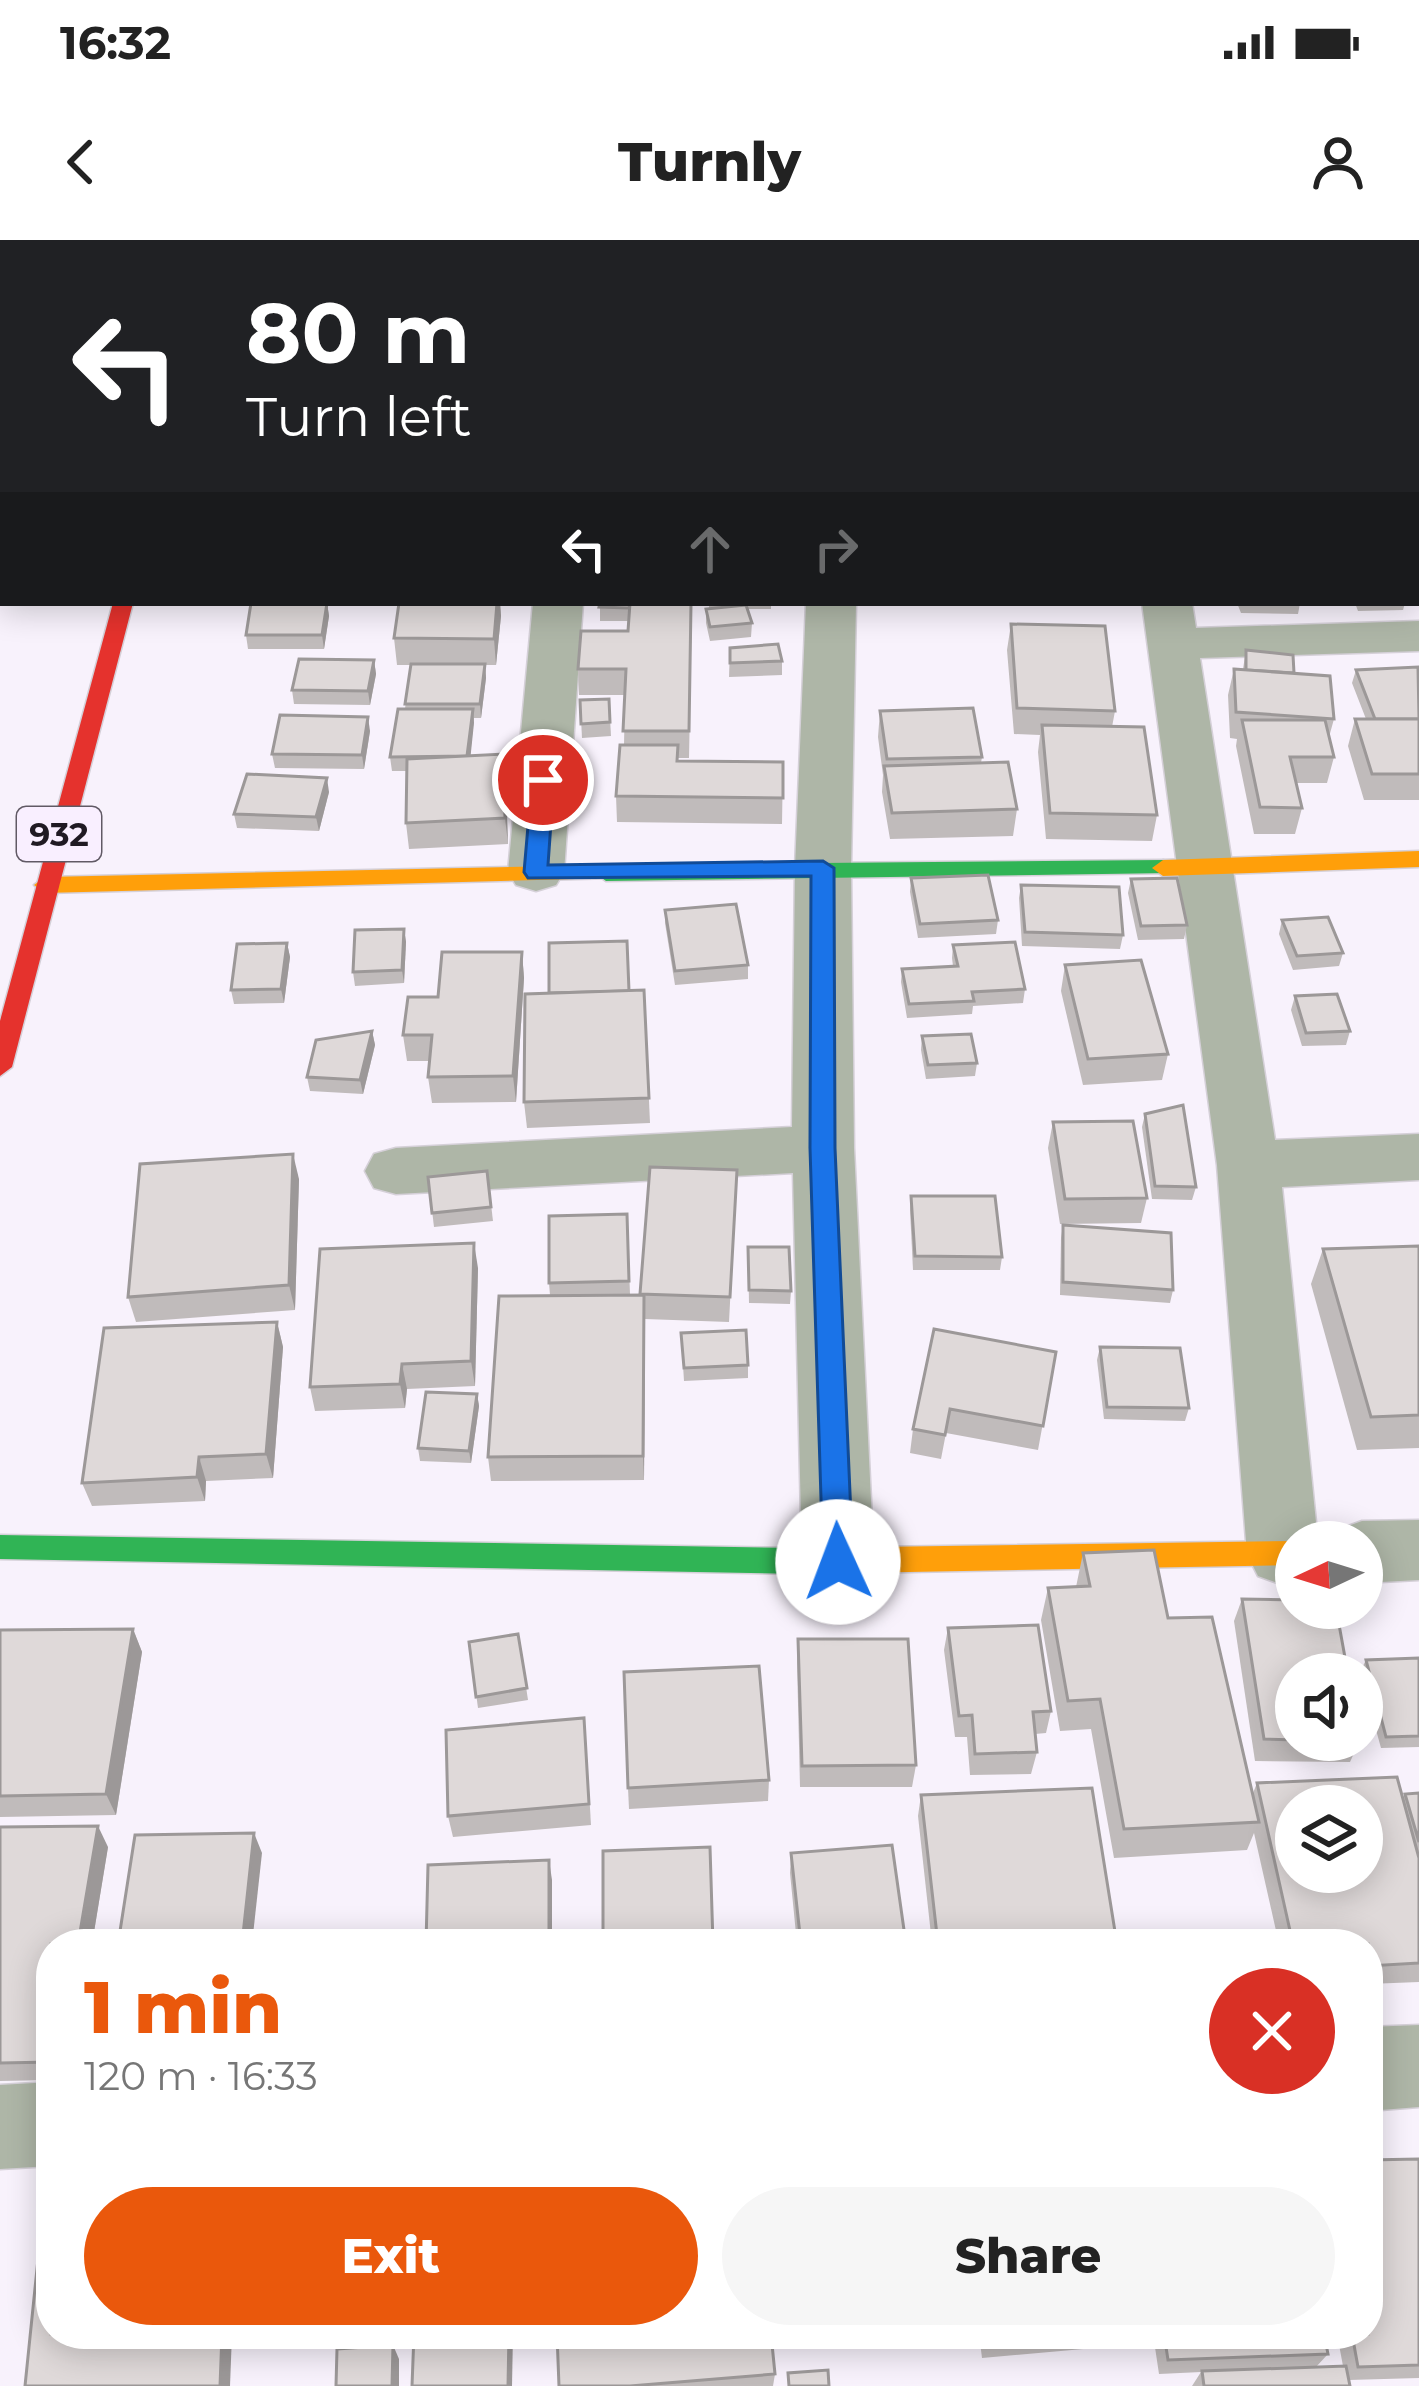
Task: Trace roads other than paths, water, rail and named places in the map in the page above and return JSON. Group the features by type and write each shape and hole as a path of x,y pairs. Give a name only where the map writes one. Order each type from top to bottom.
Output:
{"street":[{"name":"932","path":"0,1067 122,606"},
{"path":"536,872 558,606"},
{"path":"831,606 823,868 823,1148 838,1562"},
{"path":"1286,1521 1248,1165 1171,624 1419,636"},
{"path":"45,885 536,872 1208,868 1419,860"},
{"path":"396,1171 823,1148"},
{"path":"1248,1165 1419,1157"},
{"path":"0,1546 838,1562 1275,1554"},
{"path":"1383,1551 1419,1550"},
{"path":"1383,2067 1419,2066"},
{"path":"0,2126 36,2125"}]}
